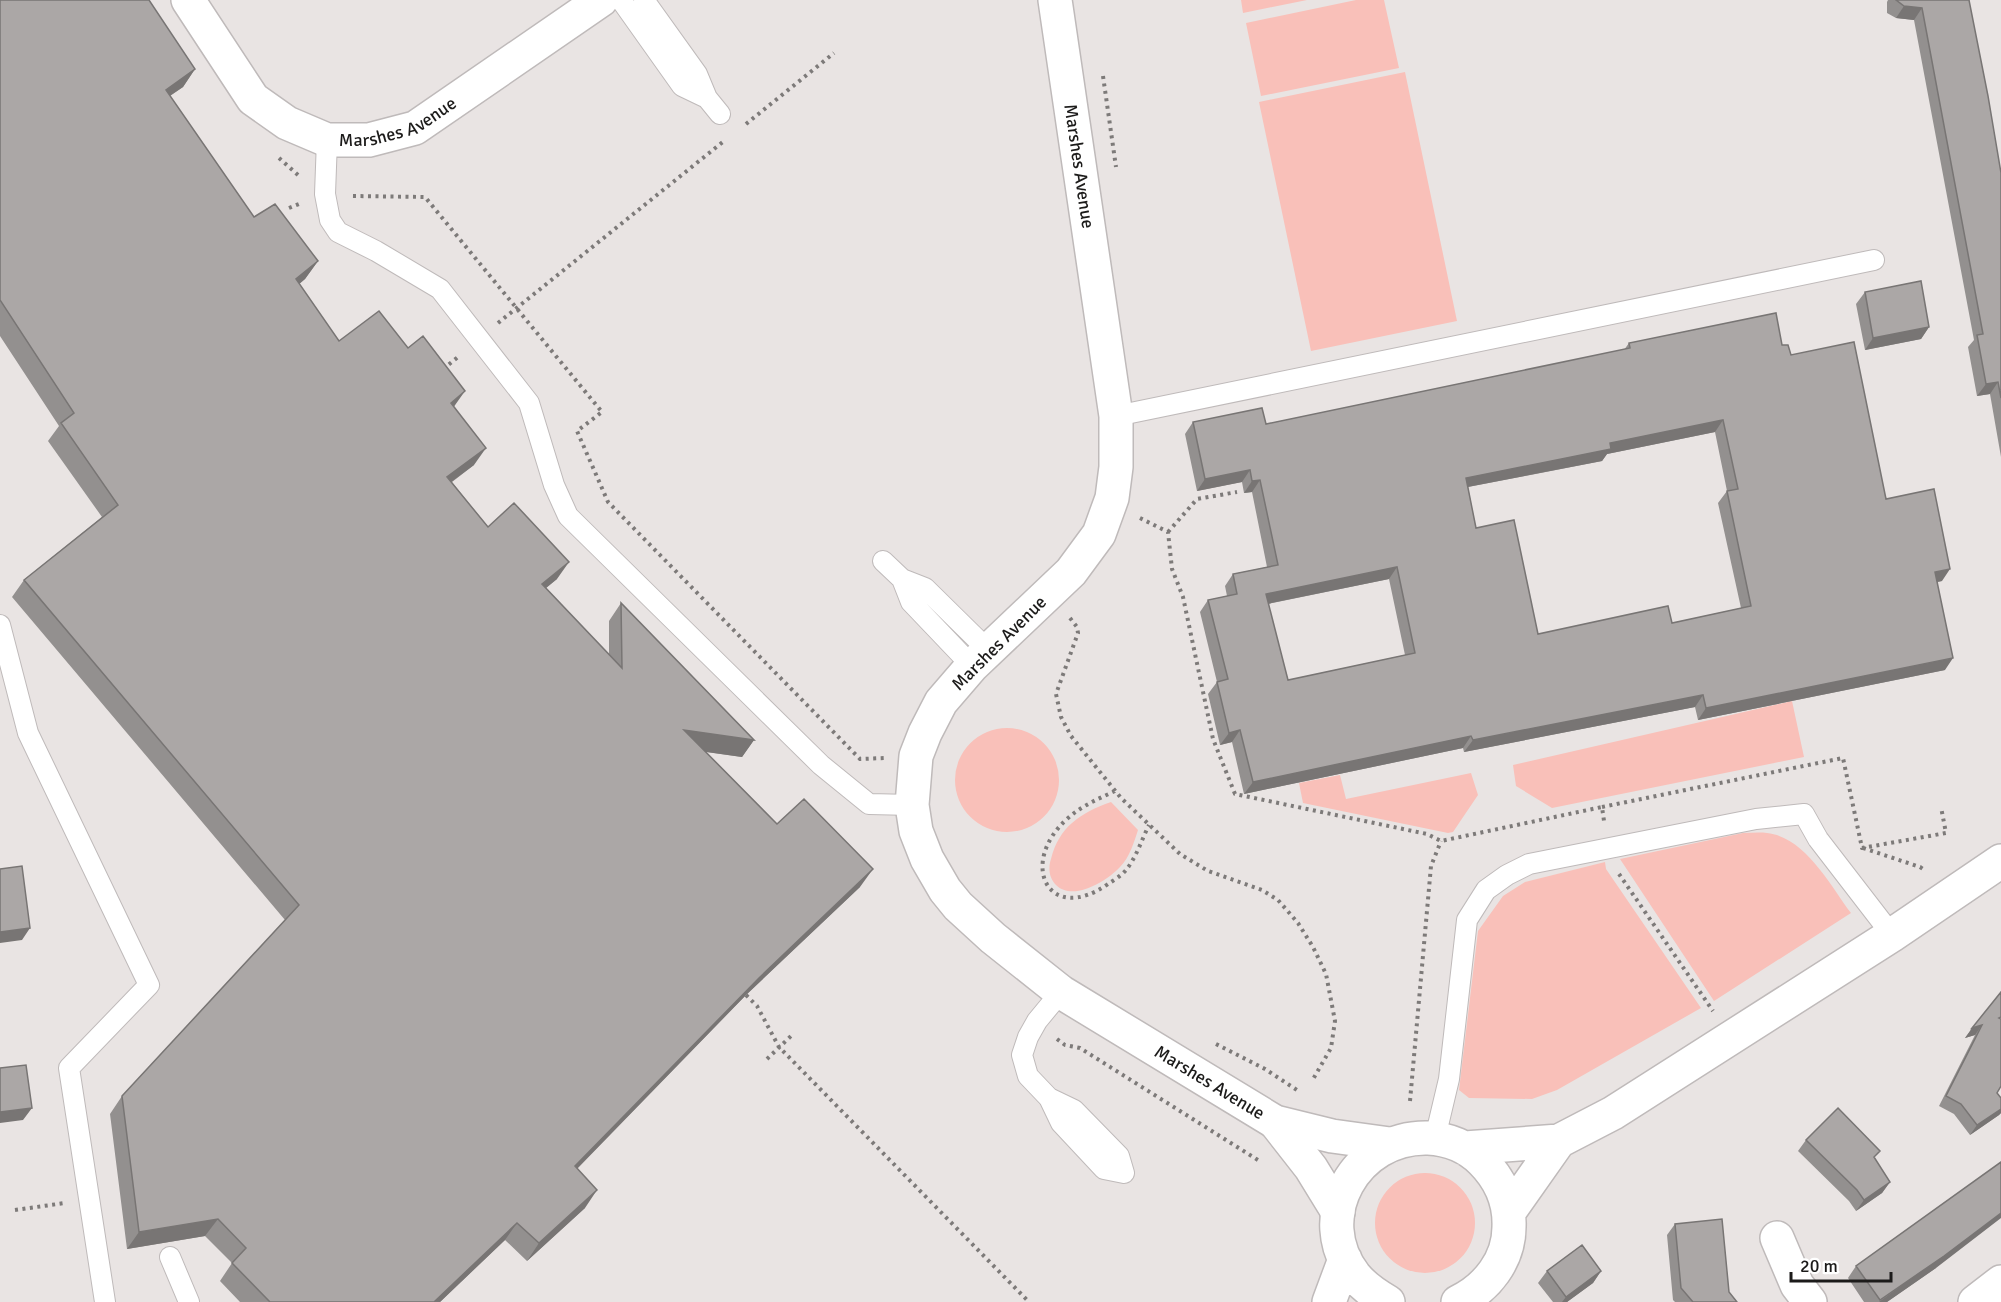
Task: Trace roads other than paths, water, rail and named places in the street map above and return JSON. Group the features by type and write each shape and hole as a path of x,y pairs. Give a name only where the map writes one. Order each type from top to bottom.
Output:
{"street":[{"name":"Marshes Avenue","path":"188,0 253,99 287,123 327,140 369,140 415,128 600,0"},
{"name":"Marshes Avenue","path":"1055,0 1116,416 1116,467 1112,498 1099,534 1071,573 980,658 941,702 916,756 912,805 916,831 927,859 945,890 958,906 993,938 1061,992 1275,1122 1332,1136 1390,1144"},
{"path":"1388,1302 1370,1291 1356,1277 1345,1259 1337,1228 1342,1195 1360,1165 1374,1153 1390,1144 1412,1139 1450,1143 1559,1141 1613,1113 1892,935 2001,861"},
{"name":"Marshes Avenue","path":"1275,1122 1311,1168 1338,1212"},
{"path":"1509,1212 1559,1141"},
{"path":"1450,1143 1478,1157 1498,1181 1509,1212 1508,1237 1501,1261 1481,1287 1458,1302"},
{"path":"1777,1238 1797,1285 1810,1302"},
{"path":"1329,1302 1345,1259"},
{"path":"1975,1302 2001,1282"}],"lane":[{"path":"621,0 682,86 707,98"},
{"path":"644,0 697,74 707,98 720,114"},
{"path":"327,140 325,194 330,220 338,232 376,251 440,289 529,403 554,485 568,516 821,765 869,804 912,805"},
{"path":"1116,416 1874,260"},
{"path":"883,561 902,579 925,588 980,658"},
{"path":"0,625 28,733 149,985 69,1068 105,1302"},
{"path":"1450,1143 1449,1079 1467,920 1486,890 1507,874 1529,864 1756,819 1804,814 1818,839 1892,935"},
{"path":"1049,1098 1028,1076 1022,1055 1037,1022 1061,992"},
{"path":"170,1257 189,1302"}]}
